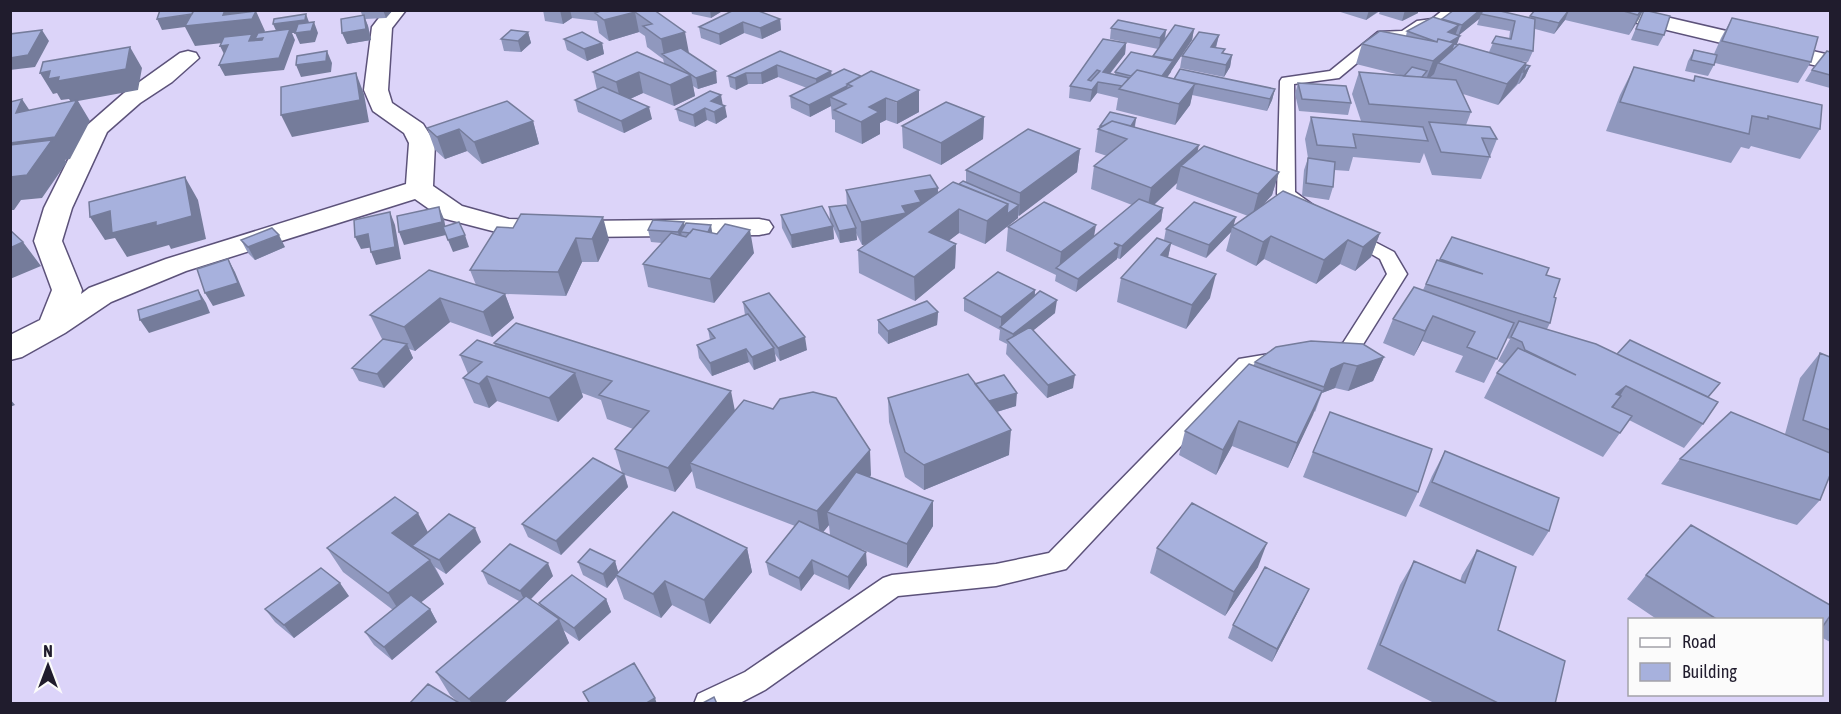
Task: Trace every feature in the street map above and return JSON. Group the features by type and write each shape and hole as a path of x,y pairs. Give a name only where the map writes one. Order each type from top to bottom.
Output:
{"street":[{"path":"396,10 382,27 376,90 381,106 414,129 422,143 423,156 419,189"},
{"path":"1607,10 1830,62"},
{"path":"54,326 67,290 48,241 58,208 96,128 132,98 165,77 188,58"},
{"path":"419,189 452,212 508,227 581,229 759,227"},
{"path":"10,349 54,326 100,295 176,265 419,189"}],"lane":[{"path":"708,704 755,681 892,586 996,574 1057,562 1246,364 1350,349 1397,274 1387,256 1286,194 1287,81 1334,75 1383,35 1405,35 1422,24 1436,22 1451,10"}],"building":[{"path":"160,10 194,10 192,14 157,19"},
{"path":"194,10 225,10 223,15 256,11 252,19 185,26"},
{"path":"604,10 654,10 685,32 661,39 643,26 652,24 635,12 604,20 595,13"},
{"path":"734,10 756,10 780,19 760,28 743,22 719,34 699,27"},
{"path":"1454,10 1480,10 1462,25 1442,19"},
{"path":"1483,10 1496,10 1535,19 1533,51 1492,43 1496,36 1511,39 1515,21 1481,14"},
{"path":"1535,10 1569,10 1559,23 1530,16"},
{"path":"1620,10 1641,10 1638,15"},
{"path":"1644,10 1670,16 1664,35 1636,29"},
{"path":"306,14 305,20 273,24 274,19"},
{"path":"364,15 366,29 342,33 341,19"},
{"path":"1433,17 1459,25 1448,32 1460,36 1450,42 1438,39 1437,42 1407,31"},
{"path":"1732,18 1818,37 1811,62 1722,41"},
{"path":"1118,20 1166,30 1160,38 1111,28"},
{"path":"314,22 311,31 295,33 298,24"},
{"path":"1175,25 1194,29 1173,60 1153,56"},
{"path":"290,29 279,58 219,65 228,45 220,46 224,37 252,34 249,41 262,40 263,38 255,39 258,33"},
{"path":"42,30 28,55 10,58 10,34"},
{"path":"511,30 528,32 518,41 501,39"},
{"path":"1380,31 1454,43 1433,61 1362,44"},
{"path":"582,32 602,43 584,49 564,39"},
{"path":"1199,32 1219,35 1211,47 1225,49 1222,53 1232,55 1226,65 1182,56"},
{"path":"1103,39 1126,43 1103,72 1129,78 1122,86 1098,82 1092,90 1070,86","holes":["1097,70 1100,71 1091,81 1088,80"]},
{"path":"1459,44 1526,63 1507,84 1438,63"},
{"path":"130,47 126,69 58,81 59,77 48,79 50,71 40,73 43,62"},
{"path":"681,48 716,71 696,78 662,54"},
{"path":"1694,50 1717,55 1714,65 1691,60"},
{"path":"327,51 326,61 296,65 297,56"},
{"path":"780,51 831,71 816,79 777,65 761,73 746,73 735,78 728,76"},
{"path":"1827,51 1830,52 1830,75 1812,70"},
{"path":"637,52 691,75 670,85 639,72 616,82 593,72"},
{"path":"1131,52 1173,61 1162,76 1137,70 1131,76 1115,72"},
{"path":"1412,67 1427,71 1422,77 1404,76"},
{"path":"1634,67 1694,81 1695,76 1822,105 1820,129 1768,116 1768,119 1752,116 1749,134 1620,102"},
{"path":"844,69 861,76 847,86 809,105 790,96"},
{"path":"1180,69 1275,89 1270,99 1174,79"},
{"path":"1137,70 1195,84 1179,104 1119,89"},
{"path":"871,71 919,90 897,102 886,98 869,107 879,112 861,122 834,110 846,104 830,97 852,86 847,84"},
{"path":"1359,72 1456,80 1471,112 1369,104"},
{"path":"356,73 360,100 281,115 281,87"},
{"path":"1298,83 1346,86 1351,103 1302,99"},
{"path":"603,87 649,107 621,121 575,100"},
{"path":"710,91 721,95 711,101 725,106 714,112 705,108 693,115 676,109"},
{"path":"22,99 16,113 77,100 55,137 10,143 10,102"},
{"path":"507,101 533,121 474,142 459,129 437,137 427,128"},
{"path":"946,102 984,117 941,143 902,126"},
{"path":"1110,112 1136,118 1131,126 1112,121 1100,126"},
{"path":"1311,117 1423,127 1428,141 1353,134 1356,148 1317,145"},
{"path":"1112,121 1199,145 1151,188 1094,166 1127,139 1098,129"},
{"path":"1429,122 1490,127 1497,139 1482,138 1490,157 1441,152"},
{"path":"1028,129 1080,149 1020,193 966,170"},
{"path":"52,140 27,175 10,177 10,145"},
{"path":"1204,146 1279,172 1258,194 1181,166"},
{"path":"1308,158 1335,162 1333,187 1306,183"},
{"path":"930,175 938,188 915,191 921,202 902,206 906,213 861,222 846,190"},
{"path":"185,177 192,216 156,226 156,222 112,233 110,211 90,217 89,202"},
{"path":"963,181 1019,205 1007,214 1008,204 959,184"},
{"path":"953,182 1008,204 987,221 959,209 929,232 956,244 914,277 858,250"},
{"path":"1283,191 1380,233 1363,247 1348,240 1324,260 1271,236 1263,242 1232,227"},
{"path":"1139,199 1163,208 1122,246 1114,243 1119,246 1078,279 1056,268"},
{"path":"1044,202 1096,225 1061,252 1008,227"},
{"path":"1194,202 1236,217 1209,245 1166,229"},
{"path":"846,205 856,228 839,231 829,207"},
{"path":"822,206 833,226 791,235 781,215"},
{"path":"439,207 442,222 399,232 397,216"},
{"path":"390,212 395,247 371,252 368,234 355,237 354,220"},
{"path":"521,214 603,217 592,239 576,238 558,272 470,270 497,227 513,228"},
{"path":"653,220 684,222 678,232 648,230"},
{"path":"459,222 465,235 448,240 443,227"},
{"path":"686,223 711,225 708,232 693,229 690,233 681,232"},
{"path":"725,224 750,230 710,279 643,264 671,233 686,237 693,229 717,234"},
{"path":"272,228 279,235 248,247 241,240"},
{"path":"10,230 23,242 10,248"},
{"path":"1452,237 1549,268 1546,275 1560,279 1554,297 1556,298 1550,323 1426,284 1437,260 1483,274 1440,259"},
{"path":"1157,238 1171,243 1161,255 1216,274 1192,305 1121,278"},
{"path":"228,259 238,283 205,293 197,269"},
{"path":"429,270 505,294 483,312 440,298 404,327 370,315"},
{"path":"998,272 1035,290 1001,317 964,298"},
{"path":"1414,287 1514,323 1497,359 1467,347 1475,332 1433,316 1425,331 1393,319"},
{"path":"198,290 202,300 140,320 138,310"},
{"path":"1040,291 1057,300 1013,334 1000,327"},
{"path":"769,293 805,337 778,348 743,302"},
{"path":"927,301 938,312 888,331 878,320"},
{"path":"748,314 774,348 752,357 746,349 710,363 697,345 715,338 708,329"},
{"path":"1519,321 1596,344 1718,402 1703,424 1626,386 1616,394 1621,396 1612,407 1632,416 1620,433 1497,373 1518,348 1576,375 1525,350 1522,342 1511,337"},
{"path":"516,323 731,391 668,468 615,449 649,411 599,395 612,381 494,343"},
{"path":"1030,327 1075,375 1048,385 1007,340"},
{"path":"383,339 407,344 377,374 352,368"},
{"path":"477,340 575,373 549,398 487,376 479,384 463,378 482,362 460,355"},
{"path":"1630,340 1720,383 1708,397 1617,354"},
{"path":"1311,341 1363,344 1384,357 1357,366 1344,363 1331,369 1324,387 1255,362 1276,347"},
{"path":"1820,353 1830,357 1830,430 1803,420"},
{"path":"1249,364 1322,391 1297,443 1239,421 1223,450 1185,431"},
{"path":"968,374 1011,430 924,465 905,452 888,398"},
{"path":"1004,375 1017,393 989,401 975,384"},
{"path":"813,392 836,398 870,450 817,511 690,463 744,400 773,409 780,399"},
{"path":"1330,412 1432,449 1418,492 1313,452"},
{"path":"1731,412 1830,453 1830,475 1820,500 1680,459"},
{"path":"1445,451 1559,498 1549,531 1432,482"},
{"path":"593,458 624,474 556,541 522,524"},
{"path":"856,472 933,501 907,544 827,512"},
{"path":"395,497 418,513 392,533 430,560 388,593 327,548"},
{"path":"1192,503 1267,543 1234,592 1157,548"},
{"path":"673,512 747,548 704,600 665,581 653,594 616,575"},
{"path":"449,514 475,528 439,560 412,546"},
{"path":"799,521 866,552 848,577 812,560 799,578 766,562"},
{"path":"1691,525 1830,605 1830,616 1823,626 1823,618 1715,618 1646,575"},
{"path":"510,544 548,563 520,591 482,571"},
{"path":"590,549 615,561 603,574 578,562"},
{"path":"1477,550 1516,567 1498,630 1565,661 1555,704 1500,704 1380,645 1414,561 1465,583"},
{"path":"1265,567 1309,589 1277,649 1233,625"},
{"path":"321,568 340,583 284,625 265,609"},
{"path":"572,575 606,599 574,628 539,603"},
{"path":"411,595 430,609 384,647 365,632"},
{"path":"526,596 559,619 469,699 436,672"},
{"path":"634,663 655,698 645,704 590,704 583,692"},
{"path":"428,684 461,704 409,704"},
{"path":"714,697 717,704 701,704"}]}
